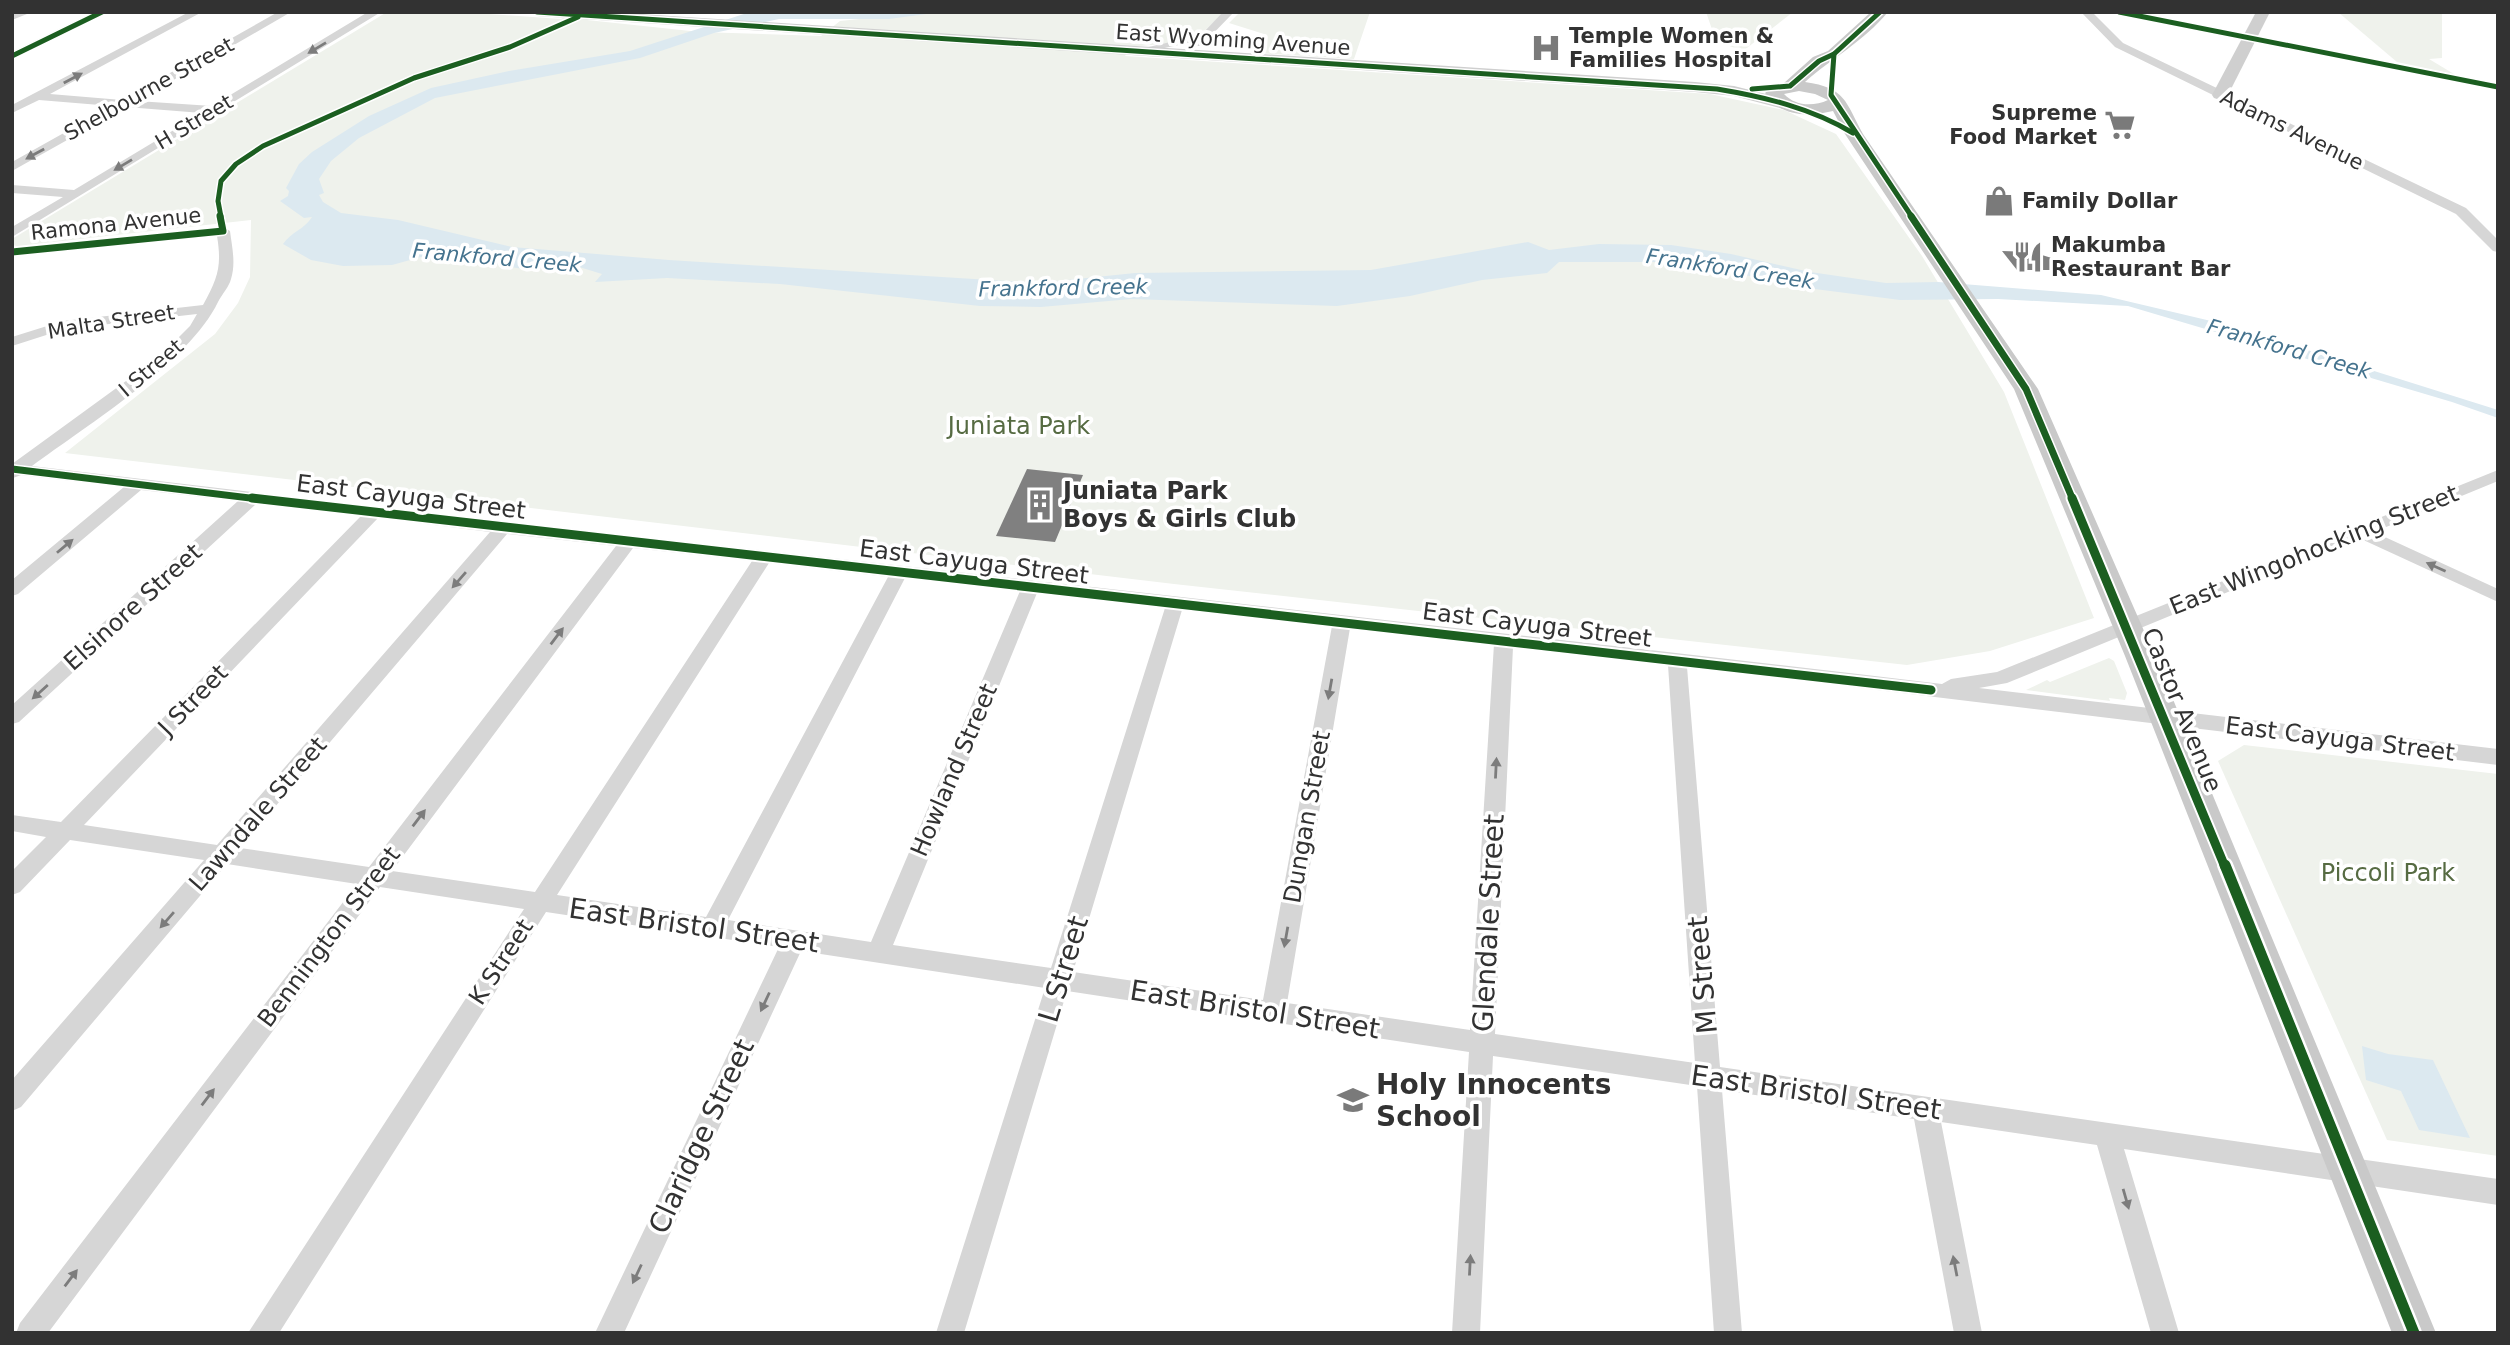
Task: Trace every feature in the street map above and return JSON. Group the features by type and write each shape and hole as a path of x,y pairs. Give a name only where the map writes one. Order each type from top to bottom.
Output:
{"main road":[{"path":"1785,93 1819,61 1834,54 1880,12"},
{"path":"1834,54 1834,99"},
{"path":"1785,93 1809,87 1834,99"},
{"path":"1785,93 1803,108 1823,108 1834,99"},
{"name":"Castor Avenue","path":"1834,99 1854,134 2026,389 2165,719 2414,1333"},
{"name":"Castor Avenue","path":"1803,108 1828,117 1854,134"}],"street":[{"path":"12,17 27,12"},
{"path":"12,56 102,12"},
{"path":"12,110 197,12"},
{"name":"Shelbourne Street","path":"12,167 286,12"},
{"name":"H Street","path":"12,233 376,12"},
{"name":"East Wyoming Avenue","path":"537,12 1785,93"},
{"path":"1186,54 1229,12"},
{"name":"Adams Avenue","path":"2086,12 2119,45 2461,211 2498,248"},
{"path":"2119,12 2498,87"},
{"path":"2220,95 2263,12"},
{"path":"1136,51 1205,37"},
{"path":"12,95 214,110"},
{"path":"12,189 76,194"},
{"name":"Ramona Avenue","path":"12,252 223,231"},
{"name":"I Street","path":"14,474 164,360 197,328 211,308 224,280 227,257 223,231"},
{"name":"Malta Street","path":"12,342 63,325 211,308"},
{"name":"East Cayuga Street","path":"14,474 138,484 1030,588 1504,639 2498,757"},
{"name":"East Wingohocking Street","path":"1931,690 2000,678 2498,475"},
{"path":"12,590 138,484"},
{"name":"Elsinore Street","path":"12,717 253,497"},
{"name":"J Street","path":"12,886 374,513"},
{"name":"Lawndale Street","path":"12,1100 503,528"},
{"path":"2360,532 2498,596"},
{"name":"Bennington Street","path":"30,1333 629,541"},
{"name":"K Street","path":"262,1333 764,557"},
{"path":"712,928 899,573"},
{"name":"Howland Street","path":"878,952 1030,588"},
{"name":"L Street","path":"950,1333 1175,604"},
{"name":"Dungan Street","path":"1273,1012 1342,622"},
{"name":"Glendale Street","path":"1466,1333 1504,639"},
{"name":"M Street","path":"1677,660 1728,1333"},
{"name":"East Bristol Street","path":"12,823 2498,1192"},
{"name":"Claridge Street","path":"609,1333 794,940"},
{"path":"1925,1108 1968,1333"},
{"path":"2106,1134 2165,1333"}],"green space":[{"name":"Juniata Park","path":"387,12 462,12 561,19 572,12 607,12 587,20 700,32 821,36 840,21 928,12 1224,12 1198,37 1132,47 1125,56 1710,94 1784,110 1836,134 1922,256 2004,392 2094,618 1990,651 1907,665 1174,584 65,453 215,334 238,303 250,277 251,220 17,246 12,245 12,239"},
{"path":"1240,12 1370,12 1354,59 1256,53 1264,34 1229,23"},
{"path":"1706,12 1793,12 1743,51 1716,41"},
{"path":"2338,12 2442,12 2442,58 2429,59 2454,74 2397,62"},
{"path":"2109,658 2114,661 2127,693 2125,700 2109,698 2110,701 2026,690 2047,680 2050,682"},
{"name":"Piccoli Park","path":"2244,745 2498,774 2498,1156 2387,1140 2218,761"}],"water":[{"name":"Frankford Creek","path":"750,12 941,12 889,19 779,19 714,33 640,58 435,98 359,138 331,161 319,179 324,193 319,195 323,202 341,213 398,220 512,247 669,260 1038,283 1135,273 1371,270 1528,242 1549,250 1599,244 1671,245 1731,254 1810,272 1886,283 1938,282 2101,295 2228,325 2498,410 2498,418 2128,306 1998,299 1900,300 1815,289 1678,262 1559,262 1547,273 1482,280 1410,296 1337,306 1131,299 1041,307 980,306 780,284 667,278 595,282 602,274 576,266 529,270 487,263 435,261 421,257 392,265 343,266 311,260 283,244 312,217 304,218 280,201 288,196 289,191 286,188 299,164 312,152 369,116 431,88 509,71 630,51"},
{"path":"2362,1046 2388,1054 2433,1060 2470,1138 2419,1130 2401,1091 2366,1080"}],"building":[{"name":"Makumba Restaurant Bar","path":"2002,251 2032,252 2078,266 2077,270 2017,270"},
{"name":"Juniata Park Boys & Girls Club","path":"1027,469 1083,475 1055,542 996,536"}],"cycle path":[{"path":"12,56 102,12"},
{"path":"537,12 1717,89 1805,109 1853,133"},
{"path":"1752,89 1790,86 1819,61 1834,54 1880,12"},
{"path":"2119,12 2498,87"},
{"path":"12,252 223,231 218,201 221,181 236,164 263,146 414,78 510,47 578,17"},
{"path":"1834,54 1831,95 2026,389 2140,656 2414,1333"},
{"path":"12,469 503,528 1931,690"}],"place":[{"name":"Temple Women & Families Hospital","path":"1546,48"},
{"name":"Supreme Food Market","path":"2120,125"},
{"name":"Family Dollar","path":"1999,201"},
{"name":"Makumba Restaurant Bar","path":"2028,257"},
{"name":"Juniata Park Boys & Girls Club","path":"1040,505"},
{"name":"Holy Innocents School","path":"1353,1100"}]}
